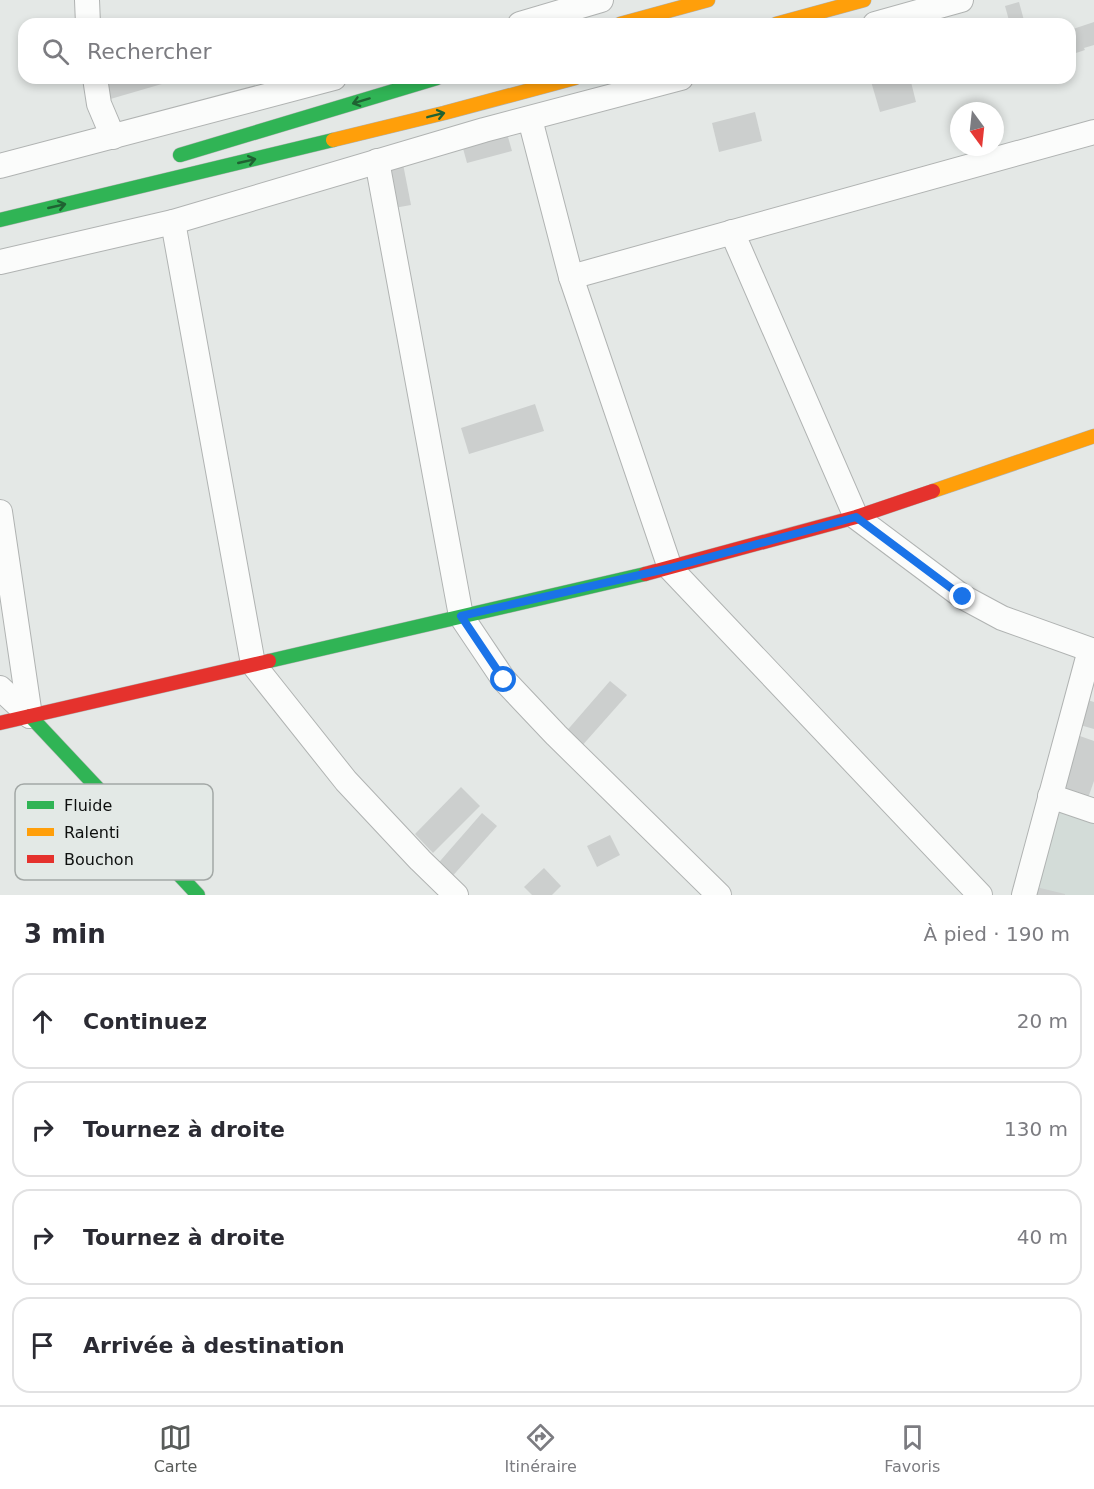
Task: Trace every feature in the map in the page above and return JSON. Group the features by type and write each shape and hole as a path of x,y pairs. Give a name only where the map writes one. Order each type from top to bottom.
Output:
{"street":[{"path":"87,0 88,18"},
{"path":"540,18 601,0"},
{"path":"642,18 708,0"},
{"path":"798,18 864,0"},
{"path":"896,18 961,0"},
{"path":"96,84 99,104 112,137"},
{"path":"0,166 311,84"},
{"path":"166,160 417,84"},
{"path":"0,220 444,113 553,84"},
{"path":"0,262 173,222 377,161 659,84"},
{"path":"530,119 571,277 670,568 980,895"},
{"path":"571,277 1094,132"},
{"path":"377,161 461,616 504,680 556,735 719,895"},
{"path":"173,222 253,664 346,781 456,895"},
{"path":"732,232 856,517 963,597 1002,618 1092,651 1024,895"},
{"path":"0,723 670,568 856,517 1094,436"},
{"path":"0,512 30,716"},
{"path":"0,688 30,716 94,784"},
{"path":"1050,796 1094,810"},
{"path":"184,880 198,895"}],"shaded area":[{"path":"1055,802 1094,816 1094,895 1030,895"}],"building":[{"path":"1019,2 1023,18 1008,18 1005,6"},
{"path":"1094,22 1094,45 1076,53 1076,28"},
{"path":"102,84 162,84 107,100"},
{"path":"872,84 912,84 916,102 880,112"},
{"path":"755,112 762,141 719,152 712,123"},
{"path":"506,130 512,151 467,163 461,141"},
{"path":"403,164 411,205 394,208 387,167"},
{"path":"535,404 544,431 469,454 461,428"},
{"path":"610,681 627,695 580,748 564,734"},
{"path":"1081,698 1094,702 1094,729 1073,723"},
{"path":"1077,735 1094,741 1094,781 1088,798 1057,787"},
{"path":"461,787 480,806 433,853 415,834"},
{"path":"482,813 497,826 449,880 434,868"},
{"path":"610,835 620,855 597,867 587,846"},
{"path":"544,868 561,886 552,895 532,895 524,887"},
{"path":"1036,887 1065,894 1065,895 1034,895"}],"traffic: fast":[{"path":"180,155 417,84"},
{"path":"0,220 333,140"},
{"path":"269,661 645,574"},
{"path":"30,716 94,784"},
{"path":"184,880 198,895"}],"traffic: slow":[{"path":"642,18 708,0"},
{"path":"798,18 864,0"},
{"path":"333,140 553,84"},
{"path":"933,491 1094,436"}],"traffic: jam":[{"path":"645,574 856,517 933,491"},
{"path":"0,723 269,661"}],"route":[{"path":"504,680 461,616 670,568 856,517 963,597"}]}
